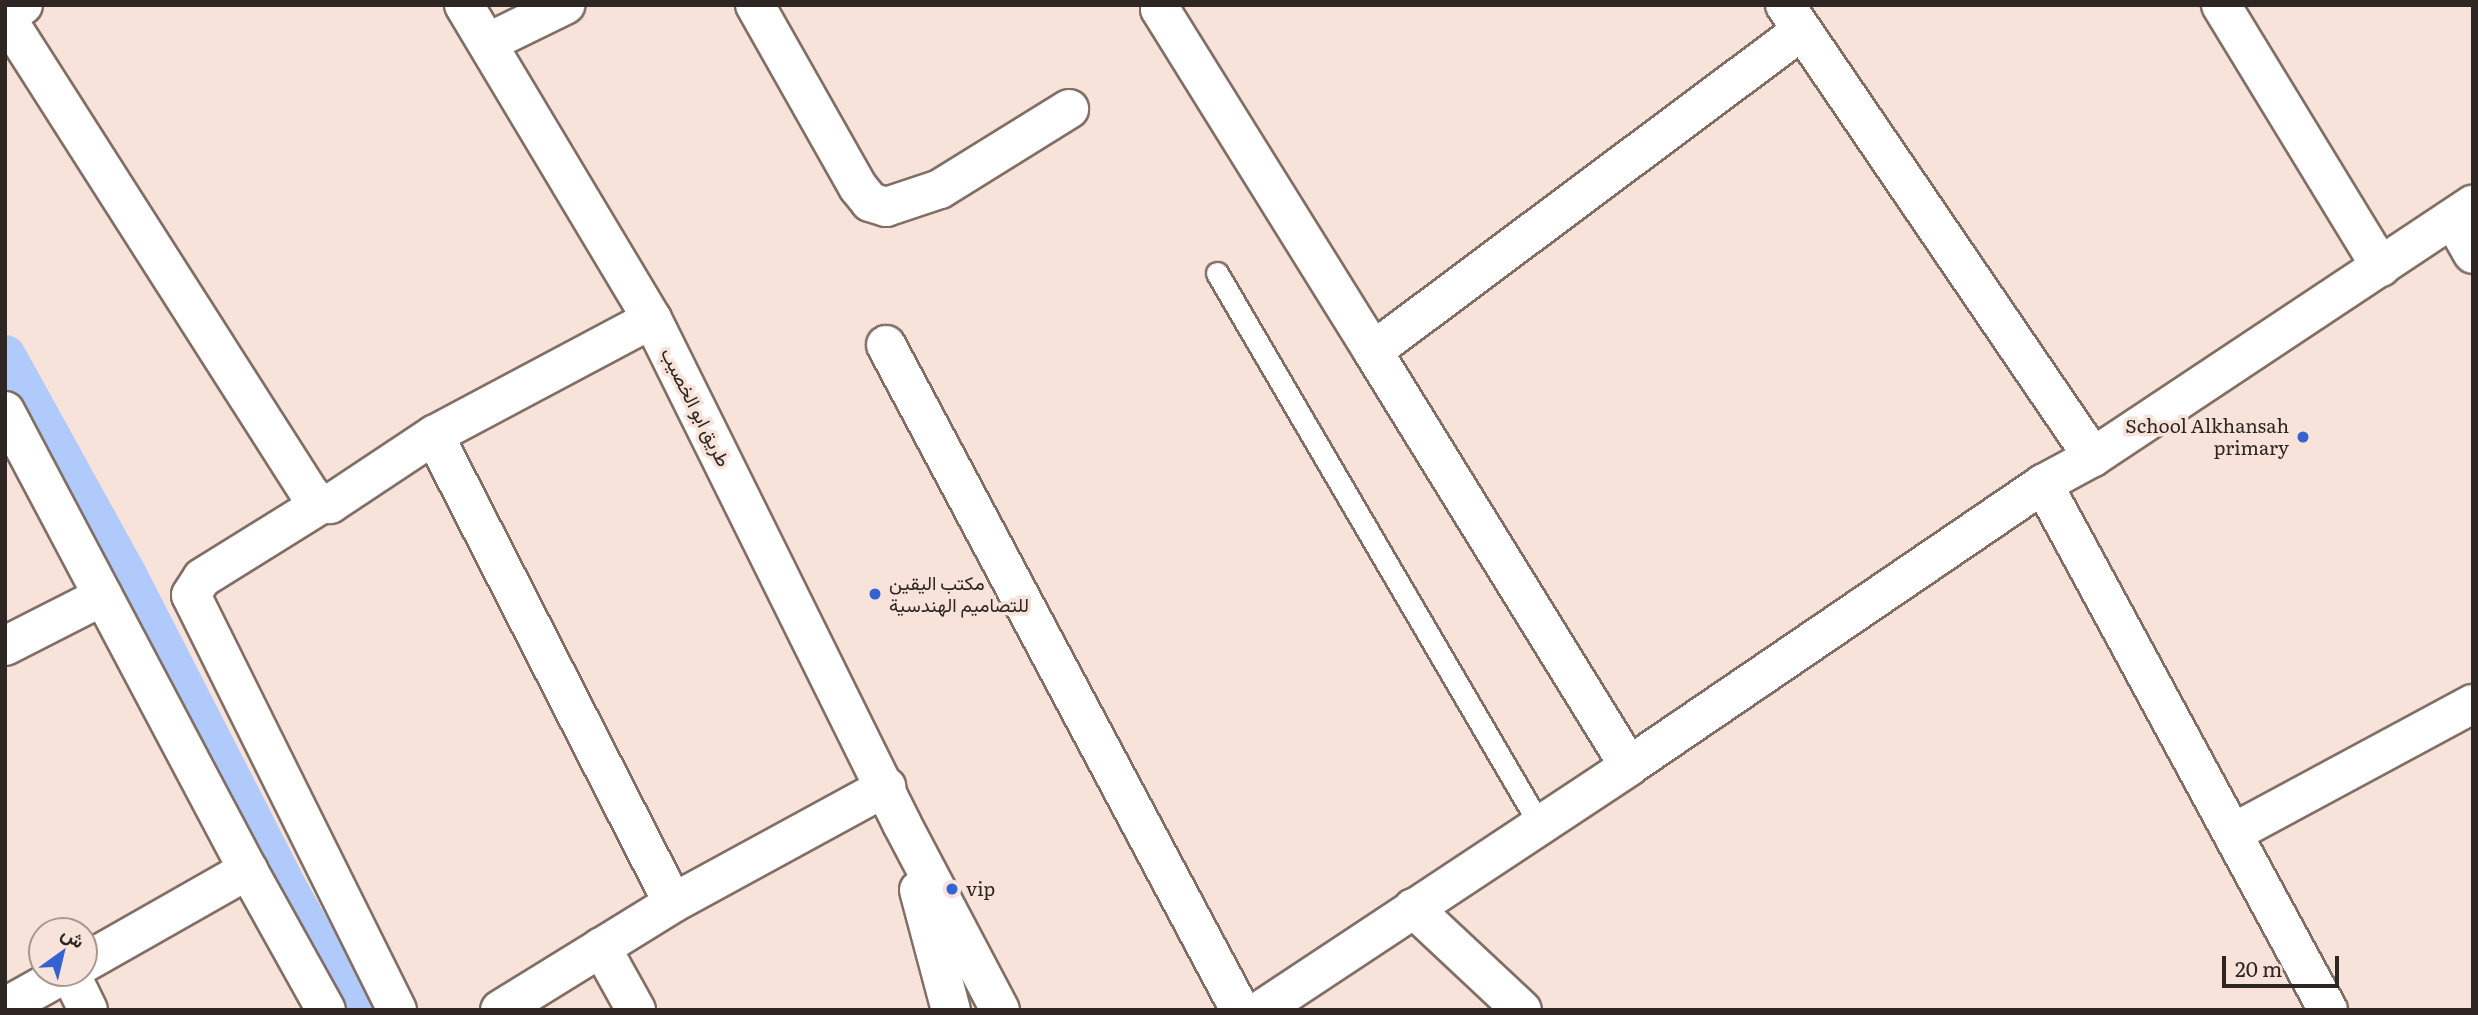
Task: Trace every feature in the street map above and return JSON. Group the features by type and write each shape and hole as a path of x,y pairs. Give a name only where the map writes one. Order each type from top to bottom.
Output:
{"street":[{"path":"23,5 5,16 310,494 321,504"},
{"name":"طريق ابو الخصيب","path":"464,5 652,319 902,824 1000,1010"},
{"path":"489,43 565,5"},
{"path":"755,5 858,187 870,202 887,207 940,189 1069,109"},
{"path":"1161,5 1160,9 1629,766"},
{"path":"2221,5 2381,267"},
{"path":"1373,351 1793,18 2093,457"},
{"path":"1261,1010 1629,766 2043,484 2093,457 2463,212 2473,254"},
{"path":"397,1010 191,595 202,578 321,504 330,504 434,435 652,319"},
{"path":"886,345 1240,1010"},
{"path":"5,411 16,463 103,596 248,870 326,1010"},
{"path":"434,435 673,902"},
{"path":"2043,484 2328,1010"},
{"path":"5,646 103,596"},
{"path":"2233,833 2473,704"},
{"path":"500,1010 673,902 886,788"},
{"name":"طريق ابو الخصيب","path":"902,824 951,1010"},
{"path":"98,955 248,870"},
{"path":"1413,908 1522,1010"},
{"path":"601,947 636,1010"},
{"path":"5,1007 42,987"},
{"path":"76,987 88,1010"}],"lane":[{"path":"1217,273 1540,825"}],"waterway":[{"path":"5,356 127,577 290,895 354,1010"}],"place":[{"name":"School Alkhansah primary","path":"2303,437"},
{"name":"مكتب اليقين للتصاميم الهندسية","path":"875,594"},
{"name":"vip","path":"952,889"}]}
